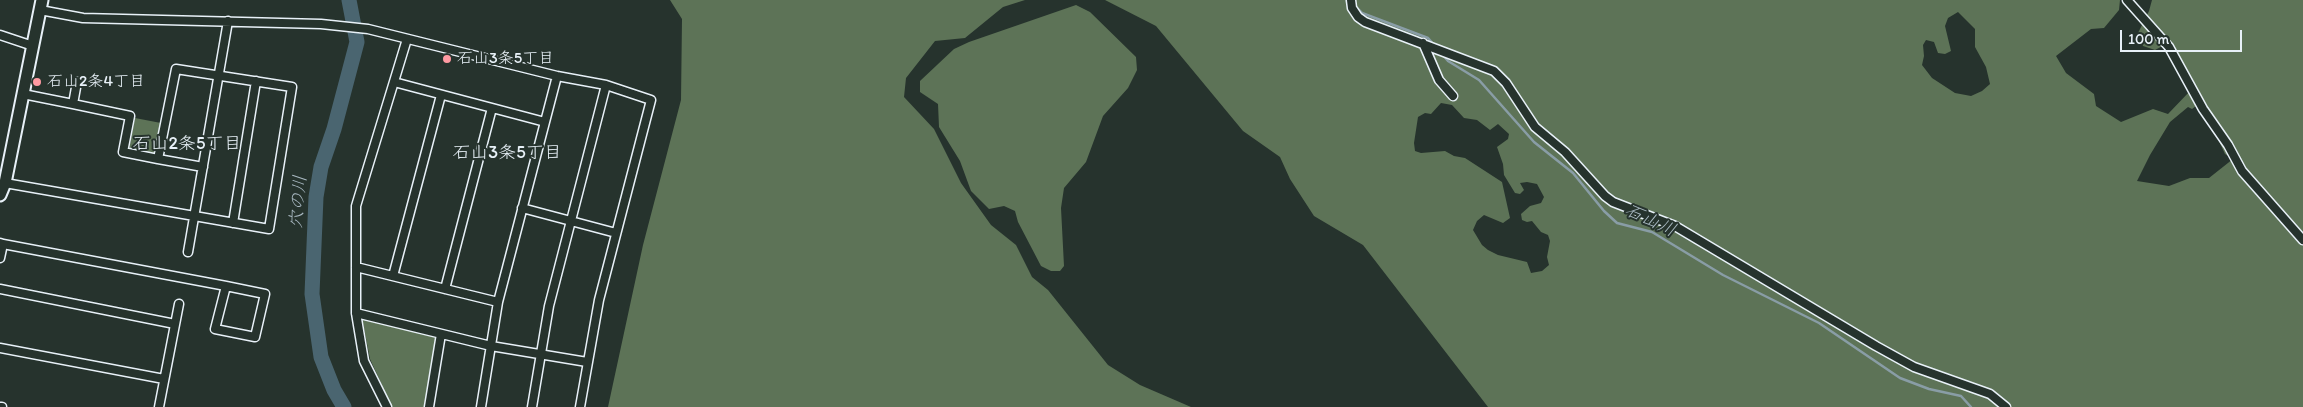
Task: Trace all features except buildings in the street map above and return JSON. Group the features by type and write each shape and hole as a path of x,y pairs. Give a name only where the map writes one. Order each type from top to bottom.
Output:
{"street":[{"path":"1351,0 1352,8 1358,17 1366,22 1494,71 1506,83 1535,127 1566,152 1606,196 1614,202 1675,226 1914,367 1990,394 2006,407"},
{"path":"2127,0 2169,46 2203,109 2228,145 2242,171 2303,240"},
{"path":"0,196 5,183 41,5 83,18 321,24 368,30 557,76 606,85 651,100 599,300 580,407"},
{"path":"188,252 228,21"},
{"path":"0,35 33,46"},
{"path":"387,407 364,361 356,312 356,206 407,39"},
{"path":"1427,44 1439,80 1453,96"},
{"path":"5,183 269,229 292,87 176,69 158,159"},
{"path":"481,407 498,302 557,76"},
{"path":"233,223 256,81"},
{"path":"73,104 77,82"},
{"path":"394,82 545,122"},
{"path":"532,407 549,306 606,85"},
{"path":"23,94 130,116 123,152 203,167"},
{"path":"393,276 441,94"},
{"path":"445,289 492,108"},
{"path":"522,208 616,233"},
{"path":"0,258 2,243 226,286 265,294 255,337 215,329 226,286"},
{"path":"356,267 498,302"},
{"path":"0,289 175,324"},
{"path":"159,407 179,304"},
{"path":"356,312 490,346 587,362"},
{"path":"429,407 441,334"},
{"path":"0,348 164,379"}],"green space":[{"path":"670,0 1025,0 1003,7 965,38 935,41 906,78 904,97 934,129 961,183 991,225 1016,245 1032,277 1048,290 1108,365 1140,385 1191,407 608,407 643,245 681,100 682,19"},
{"path":"1105,0 2120,0 2119,10 2104,28 2091,29 2056,56 2066,73 2094,94 2096,106 2121,122 2153,109 2168,114 2190,91 2196,106 2192,109 2188,107 2170,122 2137,181 2169,186 2190,178 2209,178 2233,159 2225,154 2176,49 2170,42 2155,50 2143,46 2138,33 2149,11 2152,0 2303,0 2303,407 1488,407 1363,245 1314,216 1290,179 1280,157 1243,131 1156,26","holes":["1958,12 1975,29 1975,47 1986,67 1990,84 1982,91 1971,96 1955,93 1932,78 1922,65 1924,56 1923,45 1926,40 1934,42 1938,53 1945,54 1951,51 1945,26 1948,18","1441,103 1452,105 1464,118 1477,120 1490,130 1498,124 1509,134 1508,139 1497,147 1503,164 1504,175 1515,193 1520,194 1524,190 1520,183 1527,182 1537,184 1544,197 1541,203 1530,206 1521,214 1522,220 1532,221 1541,232 1548,235 1550,241 1547,257 1549,265 1542,271 1531,273 1527,262 1498,255 1488,250 1482,245 1473,230 1477,221 1484,215 1503,223 1510,218 1502,182 1465,158 1454,156 1445,151 1421,153 1415,151 1414,143 1418,117 1425,113 1431,114"]},
{"path":"1076,5 1090,12 1136,57 1137,70 1128,88 1103,116 1086,162 1064,188 1061,208 1064,266 1060,271 1051,271 1041,266 1018,222 1015,211 1004,206 989,209 971,191 960,161 939,127 938,104 920,92 920,81 954,49"},
{"path":"135,118 161,123 155,154 129,149"},
{"path":"362,318 435,336 437,340 425,407 392,407 370,359"}],"waterway":[{"name":"穴の川","path":"344,407 334,390 321,357 312,294 316,197 321,167 334,129 357,42 349,0"},
{"name":"石山川","path":"1356,7 1362,13 1428,38 1435,46"},
{"name":"石山川","path":"1442,54 1448,61 1479,80 1534,142 1573,173 1604,211 1617,223 1652,232 1723,275 1819,323 1900,378 1929,389 1961,396 1971,407"}],"place":[{"name":"石山3条5丁目","path":"447,59"},
{"name":"石山2条4丁目","path":"37,82"}],"district":[{"name":"石山2条5丁目","path":"187,144"},
{"name":"石山3条5丁目","path":"507,153"}]}
